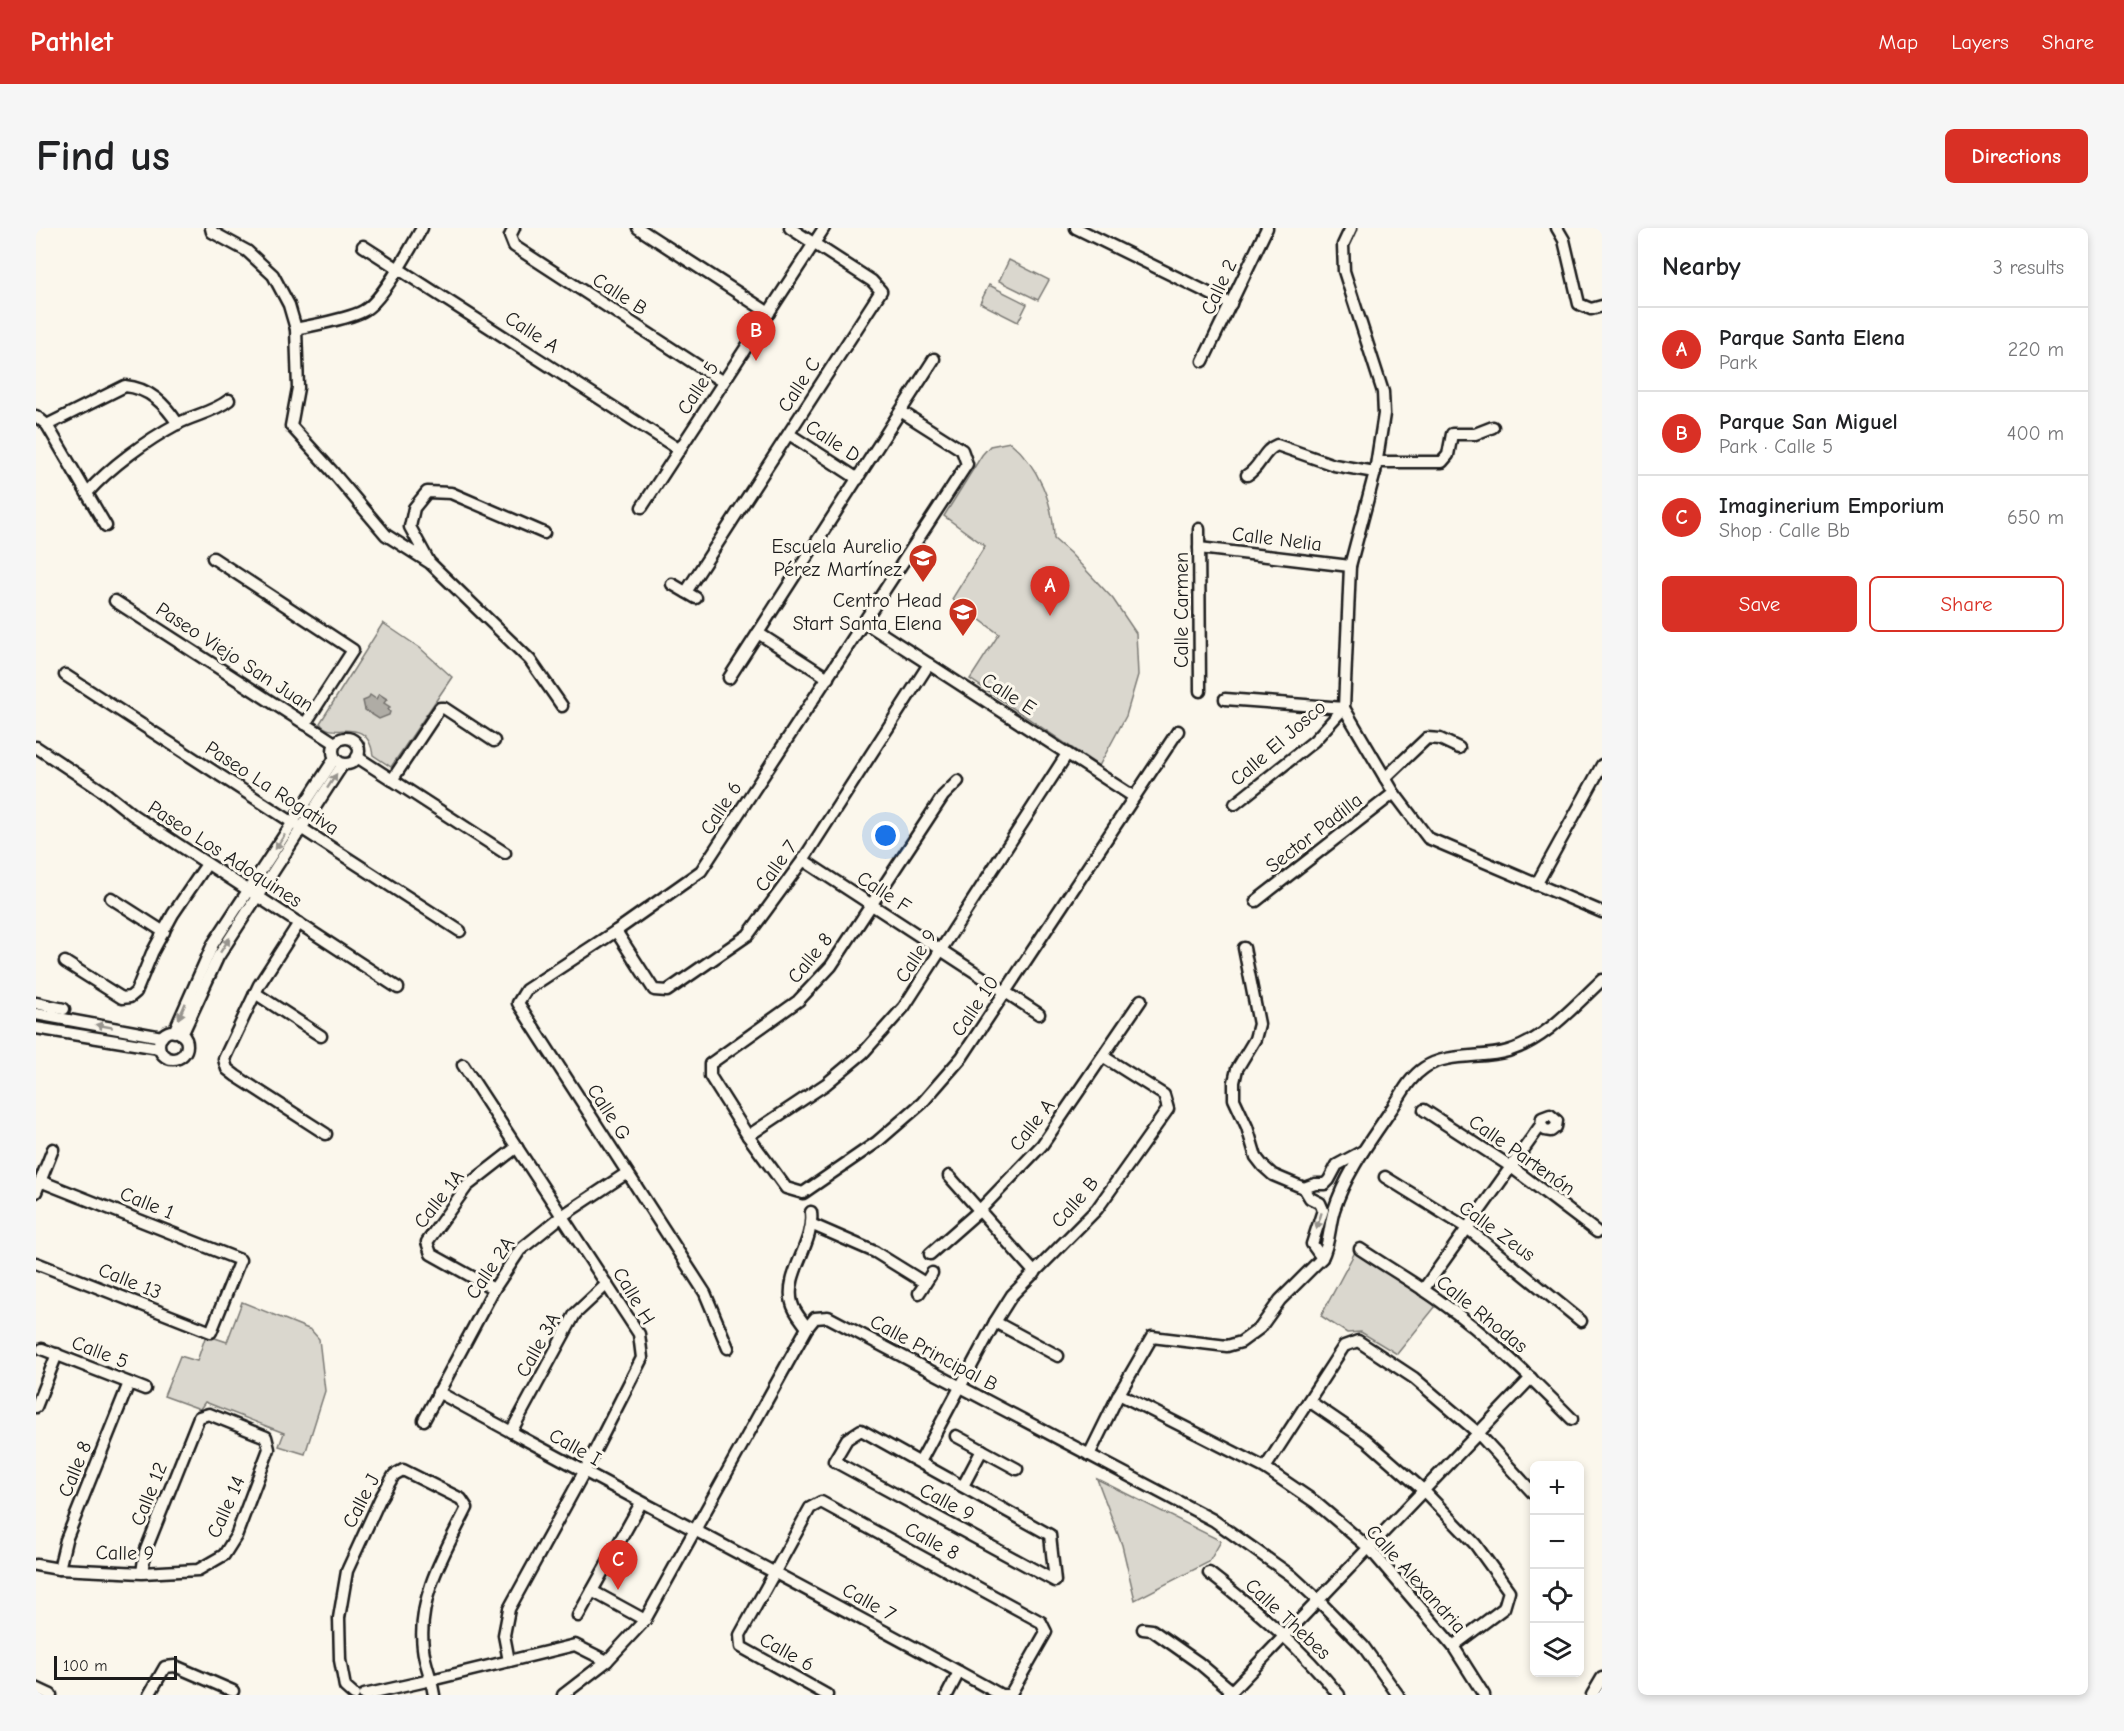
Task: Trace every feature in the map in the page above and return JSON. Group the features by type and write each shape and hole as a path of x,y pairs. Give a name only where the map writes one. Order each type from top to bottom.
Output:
{"street":[{"path":"211,228 212,232 247,251 273,275 289,305 296,329 298,388 291,426 386,535 430,563 530,660 562,706"},
{"path":"296,329 363,312 372,305 399,268 422,228"},
{"name":"Calle B","path":"514,228 510,236 514,246 723,382"},
{"path":"638,228 769,313"},
{"name":"Calle C","path":"686,592 881,291 872,281 790,228"},
{"name":"Calle 5","path":"642,507 824,228"},
{"path":"1076,228 1231,304"},
{"name":"Calle 2","path":"1203,361 1267,228"},
{"path":"1351,228 1343,245 1344,271 1383,392 1384,414 1376,467 1350,566 1344,708 1384,778 1428,838 1602,912"},
{"path":"1557,228 1564,240 1579,304 1592,309 1602,306"},
{"name":"Calle A","path":"363,246 680,450"},
{"path":"729,678 934,359"},
{"path":"47,425 125,386 137,387 148,392 171,413 178,423"},
{"path":"87,493 98,481 149,441 178,423 229,400"},
{"name":"Calle 6","path":"616,931 701,871 967,464 962,450 902,412"},
{"path":"36,416 47,425 106,526"},
{"path":"1247,475 1255,470 1270,447 1277,445 1334,465 1376,467 1442,462 1448,455 1452,434 1475,434 1493,427"},
{"name":"Calle D","path":"789,434 858,479"},
{"path":"430,563 410,527 414,508 427,492 451,493 544,532"},
{"name":"Calle Carmen","path":"1199,529 1200,691"},
{"name":"Calle Nelia","path":"1199,548 1350,566"},
{"path":"213,558 353,650 305,724"},
{"path":"672,584 696,598"},
{"name":"Paseo Viejo San Juan","path":"115,601 335,743 344,737 353,739 359,746 357,758 505,854"},
{"name":"Calle E","path":"864,622 1134,796"},
{"path":"758,633 828,678"},
{"name":"Calle 7","path":"616,931 654,990 667,992 748,935 803,860 930,664"},
{"name":"Paseo La Rogativa","path":"64,675 460,931"},
{"path":"1225,699 1344,708"},
{"path":"392,780 440,708 444,708 494,741"},
{"name":"Calle El Josco","path":"1235,804 1314,741 1344,708"},
{"name":"Calle 10","path":"748,1136 786,1188 804,1193 877,1142 922,1104 963,1057 1134,796 1162,746 1178,731"},
{"path":"1384,778 1427,738 1440,739 1459,748"},
{"path":"335,743 332,749 339,761"},
{"name":"Paseo Los Adoquines","path":"36,747 104,792 132,815 398,987"},
{"name":"Calle 9","path":"748,1136 826,1083 863,1053 904,1007 1067,754"},
{"path":"339,761 352,762 357,758"},
{"path":"178,1033 253,893 339,761"},
{"path":"1536,885 1602,765"},
{"name":"Calle 8","path":"748,1136 710,1076 710,1064 798,1001 831,966 943,796 958,781"},
{"name":"Sector Padilla","path":"1256,901 1394,793"},
{"name":"Calle F","path":"803,860 1040,1014"},
{"path":"66,962 122,999 130,997 136,992 164,932 207,864"},
{"path":"111,898 164,932"},
{"path":"299,923 255,993 224,1059 227,1069 326,1134"},
{"name":"Calle G","path":"616,931 526,990 518,1003 705,1293 728,1348"},
{"path":"1244,948 1259,1024 1255,1039 1237,1069 1233,1082 1234,1099 1247,1127 1256,1157 1263,1166 1273,1175 1304,1188 1310,1198 1320,1203 1323,1209 1312,1244 1322,1258"},
{"path":"1089,1455 1119,1394 1152,1337 1227,1346 1241,1342 1260,1328 1280,1300 1322,1258 1326,1250 1334,1210 1363,1151 1410,1081 1425,1067 1448,1060 1507,1052 1534,1041 1602,981"},
{"path":"255,993 321,1036"},
{"name":"Calle A","path":"930,1254 980,1210 1042,1145 1141,1000"},
{"path":"36,1003 64,1009"},
{"path":"36,1014 160,1043"},
{"path":"36,1028 160,1043"},
{"path":"178,1033 186,1044 181,1056 168,1058 161,1053 160,1043 165,1034 178,1033"},
{"name":"Calle B","path":"960,1387 1012,1294 1097,1209 1168,1109 1164,1095 1104,1057"},
{"name":"Calle H","path":"463,1065 639,1334 642,1358 584,1472 509,1609 504,1635 509,1661"},
{"name":"Calle Partenón","path":"1424,1110 1510,1166 1597,1232"},
{"path":"1423,1290 1541,1125"},
{"name":"Calle 1A","path":"494,1289 431,1254 427,1242 467,1186 517,1147"},
{"path":"38,1186 53,1149"},
{"path":"1304,1188 1315,1184 1325,1184 1337,1165 1363,1151"},
{"name":"Calle 2A","path":"424,1420 494,1289 520,1250 562,1216 627,1173"},
{"path":"949,1176 1035,1273"},
{"name":"Calle Zeus","path":"1385,1177 1467,1228 1581,1321"},
{"name":"Calle 1","path":"38,1186 240,1260 211,1332"},
{"path":"563,1695 607,1661 645,1620 807,1328 792,1306 790,1291 813,1225 811,1212"},
{"path":"813,1225 874,1252 925,1283"},
{"name":"Calle Rhodas","path":"1360,1249 1459,1316 1531,1378 1572,1419"},
{"name":"Calle 13","path":"36,1263 211,1332"},
{"path":"919,1293 932,1273"},
{"name":"Calle 3A","path":"511,1432 575,1314 607,1284"},
{"name":"Calle Principal B","path":"807,1328 815,1318 828,1317 1213,1520 1292,1576 1319,1601 1363,1646 1398,1695"},
{"path":"995,1322 1059,1356"},
{"path":"1265,1468 1344,1346 1358,1341 1414,1378 1477,1432 1530,1490"},
{"name":"Calle 5","path":"42,1349 145,1389"},
{"path":"36,1407 57,1354"},
{"path":"1143,1629 1152,1630 1199,1663 1230,1693 1531,1378"},
{"name":"Calle 8","path":"59,1569 66,1540 129,1383"},
{"path":"920,1462 960,1387"},
{"name":"Calle I","path":"438,1392 641,1503 696,1530"},
{"name":"Calle Alexandria","path":"1119,1394 1265,1468 1314,1502 1369,1548 1453,1646 1484,1695"},
{"path":"1310,1401 1366,1440 1423,1490 1475,1544 1509,1591 1504,1608 1453,1646"},
{"name":"Calle 14","path":"194,1430 199,1417 209,1414 266,1437 269,1449 236,1536 224,1555 212,1562"},
{"name":"Calle 12","path":"142,1573 145,1552 194,1430"},
{"name":"Calle 9","path":"861,1430 963,1486 1050,1535 1055,1581 834,1461 847,1438 861,1430"},
{"path":"956,1436 1017,1469"},
{"path":"963,1486 982,1450"},
{"name":"Calle J","path":"354,1695 345,1687 340,1660 339,1618 347,1571 380,1499 394,1475 402,1470 461,1499 466,1508 434,1573 424,1606 423,1648 434,1695"},
{"name":"Calle 8","path":"775,1571 810,1508 821,1502 1041,1622 1046,1632 1018,1680"},
{"path":"578,1616 641,1503"},
{"name":"Calle 7","path":"696,1530 1001,1695 1010,1695 1018,1680"},
{"name":"Calle 9","path":"36,1565 59,1569 142,1573 198,1570 212,1562"},
{"name":"Calle 6","path":"775,1571 740,1635 741,1647 827,1695"},
{"name":"Calle Thebes","path":"1209,1573 1285,1635 1314,1664 1336,1694"},
{"path":"592,1591 645,1620"},
{"path":"364,1695 575,1645 607,1661"},
{"path":"149,1695 165,1667 175,1666 233,1691"},
{"path":"947,1695 960,1672"},
{"path":"1592,1695 1602,1678"},
{"path":"36,1688 51,1695"}],"shaded area":[{"path":"1009,260 1049,280 1038,300 999,281"},
{"path":"989,285 1027,304 1018,322 980,303"},
{"path":"1010,442 1029,462 1043,486 1051,512 1054,539 1113,599 1136,633 1138,675 1126,716 1099,766 970,679 999,634 952,599 985,546 944,516 990,446"},
{"path":"383,623 420,648 452,677 391,767 373,755 364,735 356,731 332,730 320,723"},
{"path":"379,694 387,699 384,703 390,707 388,710 390,712 389,715 379,719 365,710 363,701 370,695 376,699"},
{"path":"1355,1252 1436,1306 1397,1354 1361,1332 1347,1333 1321,1316"},
{"path":"242,1302 311,1330 319,1339 325,1391 305,1454 279,1446 284,1433 205,1402 200,1409 164,1396 180,1356 197,1361 206,1335 227,1342"},
{"path":"1097,1479 1221,1541 1209,1562 1135,1600 1122,1545"}],"place":[{"name":"Parque San Miguel","path":"756,361"},
{"name":"Escuela Aurelio Pérez Martínez","path":"923,584"},
{"name":"Parque Santa Elena","path":"1050,616"},
{"name":"Centro Head Start Santa Elena","path":"963,638"},
{"name":"Imaginerium Emporium","path":"618,1590"}]}
